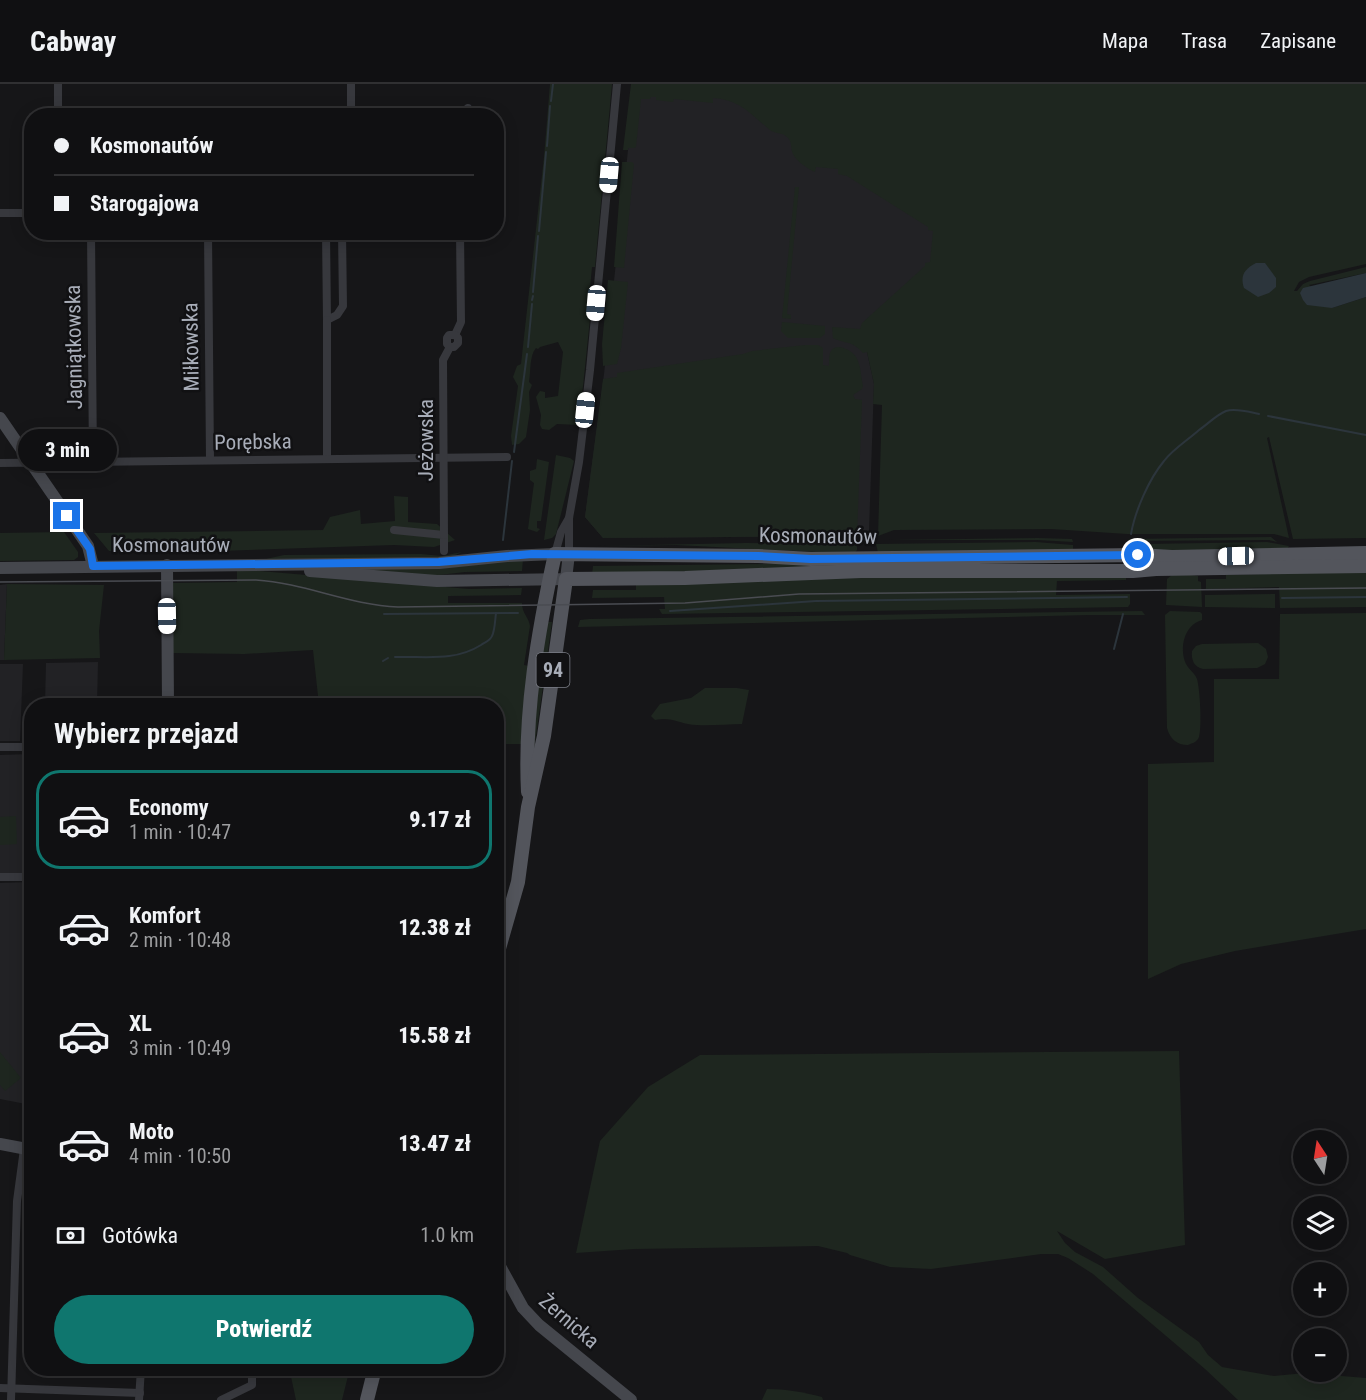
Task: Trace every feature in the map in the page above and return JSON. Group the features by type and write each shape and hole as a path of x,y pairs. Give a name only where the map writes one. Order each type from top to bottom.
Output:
{"main road":[{"path":"0,418 88,546 93,566"},
{"name":"Kosmonautów","path":"0,568 439,562 562,554 821,559 1138,555 1172,557 1366,553"},
{"path":"562,554 566,579"},
{"name":"94","path":"528,807 526,766 532,692 550,579 562,554"},
{"path":"167,565 168,698"},
{"name":"Kosmonautów","path":"270,565 328,573 411,580 686,578 861,571 1133,571 1366,566"},
{"name":"94","path":"504,931 518,882 528,807 544,736 566,579"},
{"path":"0,1144 24,1148"},
{"name":"Żernicka","path":"504,1274 523,1308 538,1325 631,1400"},
{"path":"367,1400 373,1376"}],"street":[{"path":"58,84 58,108"},
{"path":"351,84 351,108"},
{"path":"562,554 581,443 590,370 617,84"},
{"path":"0,213 24,213"},
{"name":"Jagniątkowska","path":"91,240 93,462"},
{"name":"Miłkowska","path":"208,240 210,460"},
{"path":"326,240 327,459"},
{"path":"327,320 337,315 343,306 342,240"},
{"name":"Jeżowska","path":"444,551 443,360 450,347 458,344 458,338 455,335 461,322 460,240"},
{"name":"Porębska","path":"0,463 507,457"},
{"path":"562,554 561,532 569,518"},
{"path":"394,530 444,535"},
{"path":"0,747 24,747"},
{"path":"0,877 24,877"},
{"path":"11,1400 17,1201 24,1168"},
{"path":"0,1388 140,1397 141,1376"},
{"path":"221,1400 252,1384 252,1376"}],"shaded area":[{"path":"550,84 612,84 595,267 592,267 588,309 591,309 579,425 557,424 549,430 542,429 536,397 540,391 545,392 545,398 558,396 563,352 558,342 536,348 532,355 529,382 532,385 529,392 530,410 526,437 519,444 512,445 511,436 518,386 513,377 517,366 521,364"},
{"path":"631,84 1366,84 1366,264 1309,277 1299,282 1294,291 1310,281 1366,267 1366,273 1309,285 1332,308 1366,297 1366,538 1293,539 1269,437 1267,438 1289,538 1274,534 1127,534 1051,529 894,530 878,536 882,405 873,404 874,384 867,352 863,353 851,344 833,338 832,327 860,329 862,323 925,266 925,263 930,262 933,231 928,230 928,227 847,176 838,174 838,169 816,167 815,172 809,169 795,157 787,137 770,130 751,113 723,99 713,98 713,103 674,99 673,102 656,100 656,97 641,99 636,147 623,150"},
{"path":"634,94 729,97 955,241 862,329 874,384 869,531 858,530 857,536 603,538 585,517 604,374"},
{"path":"622,162 634,164 624,268 614,267"},
{"path":"795,187 799,187 787,314 791,315 791,319 782,318"},
{"path":"1256,263 1265,263 1276,278 1276,287 1269,293 1258,297 1244,288 1242,280 1246,270"},
{"path":"1366,273 1366,297 1332,308 1307,305 1300,293 1303,288"},
{"path":"608,280 628,282 621,348 617,364 603,366 602,344"},
{"path":"782,322 825,326 825,334 820,338 788,338 781,331"},
{"path":"818,345 823,348 823,365 829,366 830,352 836,347 851,352 859,364 863,386 853,395 855,399 862,400 857,536 603,538 585,517 603,379 617,377 617,373 752,351"},
{"path":"556,455 574,461 556,534 544,540"},
{"path":"537,459 549,462 541,521 537,521 537,528 540,529 537,532 528,529 534,483 530,480 530,471 536,469"},
{"path":"394,496 408,497 408,522 437,524 455,540 434,547 394,545 157,553 109,551 94,533 323,530 330,517 360,510 361,524 395,521"},
{"path":"64,532 78,552 78,557 74,560 0,561 0,533"},
{"path":"1271,537 1277,542 1269,540 1129,541 1129,539"},
{"path":"1072,539 1073,542 888,540"},
{"path":"1036,542 1073,545 1073,551 878,553 876,544"},
{"path":"1267,542 1289,546 1287,549 1140,551 1140,546 1145,544"},
{"path":"746,543 857,545 857,550 854,554 676,545 598,546"},
{"path":"462,552 451,557 266,559 284,555 421,554 442,556"},
{"path":"523,559 522,571 465,572 431,576 330,568"},
{"path":"851,563 854,566 592,575 593,566"},
{"path":"237,569 469,589 522,588 521,595 448,596 448,603 522,603 530,626 524,665 529,666 523,744 504,744 504,698 318,698 313,650 244,654 172,653 173,583 237,582"},
{"path":"1366,571 1366,607 1280,608 1279,587 1206,589 1206,579 1226,579 1226,575"},
{"path":"1039,574 1074,578 1126,577 1126,580 1057,581 1056,595 1130,594 1130,604 1128,607 662,614 659,609 665,609 664,597 592,598 593,590 636,590 636,585 642,584 762,578"},
{"path":"1172,575 1198,576 1198,581 1201,582 1202,607 1166,605 1167,579"},
{"path":"7,584 4,660 0,660 0,585"},
{"path":"7,584 104,585 99,631 100,658 4,660"},
{"path":"1275,594 1275,608 1205,607 1205,595"},
{"path":"1142,611 1145,615 578,627 580,620 589,619"},
{"path":"1170,611 1200,612 1202,614 1202,620 1187,632 1183,644 1186,664 1197,679 1200,708 1199,737 1188,745 1174,741 1167,728 1165,615"},
{"path":"1366,613 1366,929 1235,951 1181,964 1148,979 1148,764 1214,762 1214,679 1279,679 1280,614"},
{"path":"546,622 552,622 532,764 535,706"},
{"path":"1258,643 1266,649 1268,657 1265,664 1257,668 1203,669 1197,667 1193,660 1192,651 1196,646 1202,644"},
{"path":"98,662 97,698 45,698 46,663"},
{"path":"0,664 23,664 20,741 0,741"},
{"path":"705,688 749,690 742,724 695,725 668,719 655,720 651,716 660,704 691,698"},
{"path":"24,754 24,873 0,873 0,755"},
{"path":"16,816 17,844 0,845 0,817"},
{"path":"24,882 24,1104 0,1099 0,883"},
{"path":"1179,1051 1185,1245 1105,1259 1057,1231 1075,1252 1103,1267 1138,1298 1199,1342 1208,1355 1222,1367 1274,1376 1293,1374 1293,1382 1347,1382 1347,1376 1366,1378 1366,1400 1238,1400 1093,1274 1058,1254 1041,1254 931,1269 890,1267 818,1246 634,1249 576,1253 600,1141 648,1087 700,1055"},
{"path":"0,1052 21,1078 5,1091 0,1085"},
{"path":"291,1376 348,1376 342,1400 296,1400"},
{"path":"767,1389 801,1392 822,1397 823,1400 762,1400"}],"waterway":[{"path":"551,101 553,84"},
{"path":"547,146 550,106"},
{"path":"539,231 546,152"},
{"path":"533,292 538,236"},
{"path":"532,300 533,296"},
{"path":"528,347 532,304"},
{"path":"514,452 527,354"},
{"path":"1131,534 1143,496 1158,468 1172,452 1215,417 1226,411 1238,410 1259,414"},
{"path":"1268,416 1366,435"},
{"path":"503,540 512,461"},
{"path":"670,611 816,601 1127,597"},
{"path":"1282,598 1366,597"},
{"path":"395,657 450,656 471,650 491,638 496,613"},
{"path":"384,614 518,613"},
{"path":"1114,649 1123,614"},
{"path":"383,661 388,658"}],"tram line":[{"path":"0,582 256,580 292,585 362,602 398,607 685,603 799,594 1366,588"}],"route":[{"path":"67,516 90,549 93,566 439,562 532,554 758,556 811,559 1138,555"}]}
